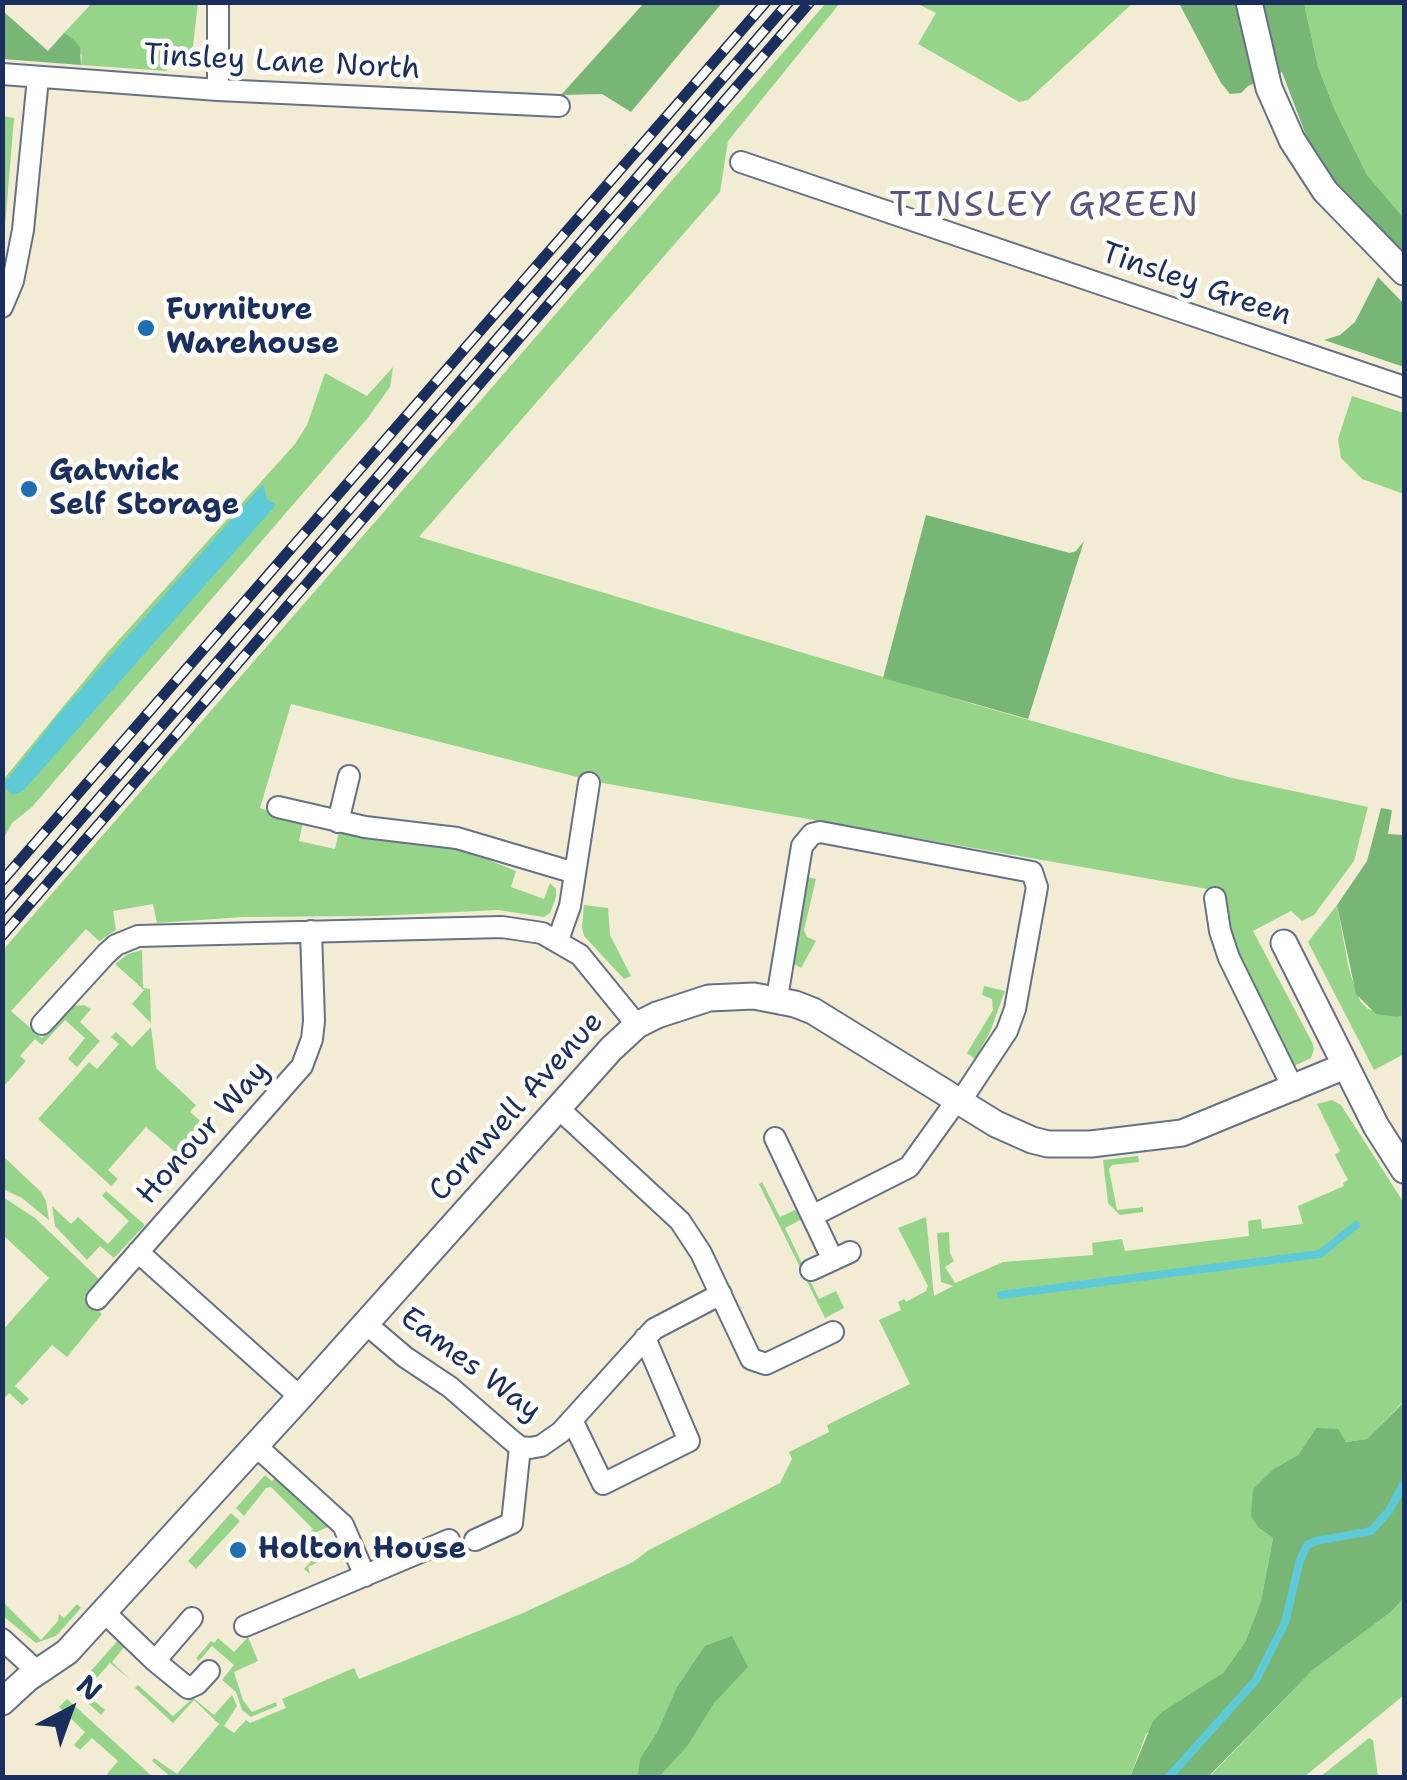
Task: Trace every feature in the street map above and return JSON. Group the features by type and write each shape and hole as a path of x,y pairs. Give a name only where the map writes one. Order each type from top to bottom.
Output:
{"street":[{"path":"218,2 218,90"},
{"path":"1249,2 1269,88 1292,140 1325,191 1404,272"},
{"name":"Tinsley Lane North","path":"2,74 218,90 559,106"},
{"path":"2,307 13,281 24,230 38,78"},
{"name":"Tinsley Green","path":"741,162 1404,387"},
{"path":"338,822 349,776"},
{"path":"558,940 566,924 589,783"},
{"path":"278,807 338,822 457,838 574,873"},
{"path":"776,998 802,846 812,834 820,832 1032,872 1037,888 1012,1019 910,1167 812,1216"},
{"path":"1215,898 1229,958 1294,1090"},
{"path":"42,1024 106,954 126,940 153,935 516,928 558,940 580,955 637,1024"},
{"name":"Honour Way","path":"96,1299 302,1066 314,1021 311,931"},
{"path":"1284,943 1376,1126 1404,1170"},
{"name":"Cornwell Avenue","path":"2,1702 59,1660 104,1612 637,1024 709,998 776,998 813,1011 996,1124 1048,1144 1091,1144 1182,1133 1346,1066"},
{"path":"558,1108 680,1221 702,1253 752,1359 766,1364 833,1332"},
{"path":"775,1138 812,1216 842,1256 811,1270"},
{"name":"Honour Way","path":"138,1252 300,1397"},
{"name":"Eames Way","path":"365,1323 520,1447 541,1446 572,1420 645,1338 673,1317 722,1294"},
{"path":"572,1420 603,1484 689,1441 645,1338"},
{"path":"256,1446 343,1525 366,1576"},
{"path":"476,1540 512,1523 520,1447"},
{"path":"245,1626 449,1540"},
{"path":"104,1612 188,1688 208,1671"},
{"path":"155,1661 192,1618"},
{"path":"2,1639 38,1672"}],"green space":[{"path":"92,3 198,3 193,46 181,60 167,64 167,71 81,65 82,55 64,33"},
{"path":"644,3 722,3 631,112 602,94 561,95"},
{"path":"826,3 840,3 728,141 720,192 419,537 1232,778 1368,807 1354,861 1314,915 1302,921 1291,911 1253,931 1312,1042 1311,1058 1292,1067 1229,939 1219,891 597,782 291,704 260,808 303,822 299,841 335,849 339,832 466,851 516,871 511,887 544,899 550,883 556,889 556,897 550,913 544,917 498,910 157,923 153,904 113,911 116,930 99,941 86,929 11,1011 42,1038 71,1006 84,1005 91,1009 80,1022 100,1041 77,1067 68,1059 85,1038 65,1020 42,1045 35,1039 20,1056 26,1061 3,1087 3,950"},
{"path":"916,3 1133,3 1028,100 1019,102 918,44 936,13"},
{"path":"1179,3 1304,3 1318,67 1334,108 1367,175 1404,218 1404,251 1332,183 1313,154 1282,72 1248,86 1241,93 1230,94"},
{"path":"1304,3 1404,3 1404,218 1367,175 1334,108 1318,67"},
{"path":"4,12 48,51 64,33 73,39 80,47 81,65 3,59"},
{"path":"2,116 14,118 3,251"},
{"path":"1378,277 1404,304 1404,367 1324,340 1340,335 1355,322"},
{"path":"393,367 390,387 367,419 32,807 12,823 3,840 3,780 107,653 295,444 307,425 325,373 367,396"},
{"path":"1352,396 1404,413 1404,494 1362,479 1341,458 1338,439"},
{"path":"926,515 1070,553 1084,541 1028,719 883,678"},
{"path":"1381,808 1392,810 1388,834 1404,835 1404,1015 1398,1017 1376,1014 1356,994 1337,905 1367,861"},
{"path":"808,877 816,879 804,930 807,937 816,941 801,968 794,964"},
{"path":"584,905 608,908 610,935 631,976 624,979 584,936"},
{"path":"1337,905 1349,970 1360,1001 1368,1009 1404,1015 1404,1054 1374,1070 1308,942"},
{"path":"142,950 143,988 150,989 151,1023 132,1004 144,990 115,964"},
{"path":"984,986 1005,991 975,1059 967,1053 993,1010 992,999 982,995"},
{"path":"151,1027 156,1068 196,1105 190,1112 206,1126 180,1156 146,1127 108,1170 118,1179 111,1186 38,1119 89,1062 97,1069 119,1044 111,1037 116,1032 132,1047"},
{"path":"1332,1100 1341,1105 1404,1203 1404,1401 1367,1439 1346,1442 1316,1428 1298,1455 1275,1468 1259,1528 1273,1538 1261,1601 1245,1642 1223,1673 1146,1734 1130,1777 171,1777 152,1761 154,1758 177,1774 219,1724 194,1700 173,1723 135,1688 138,1685 173,1716 193,1698 214,1715 232,1695 237,1706 224,1726 234,1733 246,1720 250,1723 286,1708 282,1699 354,1668 359,1679 523,1613 633,1562 780,1483 792,1459 789,1452 829,1432 827,1425 910,1384 879,1320 901,1310 898,1302 906,1302 928,1286 898,1228 926,1217 934,1296 953,1286 941,1282 937,1233 949,1232 954,1261 945,1267 955,1283 1003,1262 1093,1255 1092,1243 1122,1239 1125,1251 1249,1236 1248,1221 1261,1219 1262,1229 1303,1224 1298,1206 1344,1186 1348,1180 1335,1155 1340,1151 1317,1104"},
{"path":"3,1156 41,1192 49,1220 22,1198 3,1189"},
{"path":"1138,1156 1139,1162 1112,1165 1109,1169 1117,1210 1143,1207 1143,1212 1120,1215 1108,1203 1103,1160"},
{"path":"762,1182 780,1217 797,1209 802,1219 785,1228 819,1299 836,1291 844,1308 825,1318 759,1184"},
{"path":"106,1191 145,1225 114,1258 100,1246 87,1260 55,1226 52,1206 71,1224 78,1217 108,1244 129,1221 102,1196"},
{"path":"3,1197 35,1218 99,1279 84,1297 102,1314 67,1357 52,1345 15,1386 29,1399 22,1405 9,1393 3,1400 2,1331 49,1278 3,1235"},
{"path":"1404,1402 1404,1598 1313,1670 1208,1777 1130,1777 1153,1721 1223,1673 1245,1642 1261,1601 1273,1538 1251,1516 1253,1489 1275,1468 1298,1455 1316,1428 1338,1429 1346,1442 1367,1439"},
{"path":"265,1475 272,1481 275,1478 328,1527 312,1534 325,1559 308,1567 310,1574 304,1569 313,1559 310,1556 314,1551 303,1541 313,1529 271,1487 244,1516 236,1508"},
{"path":"231,1513 240,1521 196,1569 188,1561"},
{"path":"1404,1598 1404,1695 1304,1777 1208,1778 1313,1670"},
{"path":"3,1602 41,1640 58,1621 59,1614 64,1618 77,1604 81,1608 56,1636 36,1643 3,1616"},
{"path":"732,1636 748,1667 714,1703 688,1745 659,1777 638,1775 640,1759 658,1731 677,1687 705,1646"},
{"path":"248,1637 258,1661 234,1672 243,1700 252,1712 276,1702 277,1706 251,1717 242,1710 236,1692 222,1680 234,1665 212,1646 199,1661 196,1658 218,1638 234,1652"},
{"path":"120,1638 125,1646 112,1662 131,1680 110,1663 84,1692 105,1710 101,1715 74,1690"},
{"path":"67,1699 153,1777 110,1777 107,1774 118,1761 92,1738 80,1750 74,1745 85,1732 59,1707"},
{"path":"1369,1738 1373,1740 1378,1777 1320,1777"}],"water":[{"path":"263,484 267,499 276,505 23,791 12,795 5,787 6,781 59,714"}],"waterway":[{"path":"1001,1295 1320,1254 1356,1225"},
{"path":"1168,1778 1256,1680 1285,1623 1307,1545 1371,1531 1389,1511 1404,1483"}],"railway":[{"path":"2,881 766,2"},
{"path":"2,910 789,2"},
{"path":"2,936 810,2"}],"place":[{"name":"Furniture Warehouse","path":"146,328"},
{"name":"Gatwick Self Storage","path":"29,489"},
{"name":"Holton House","path":"238,1550"}],"district":[{"name":"TINSLEY GREEN","path":"1045,207"}]}
